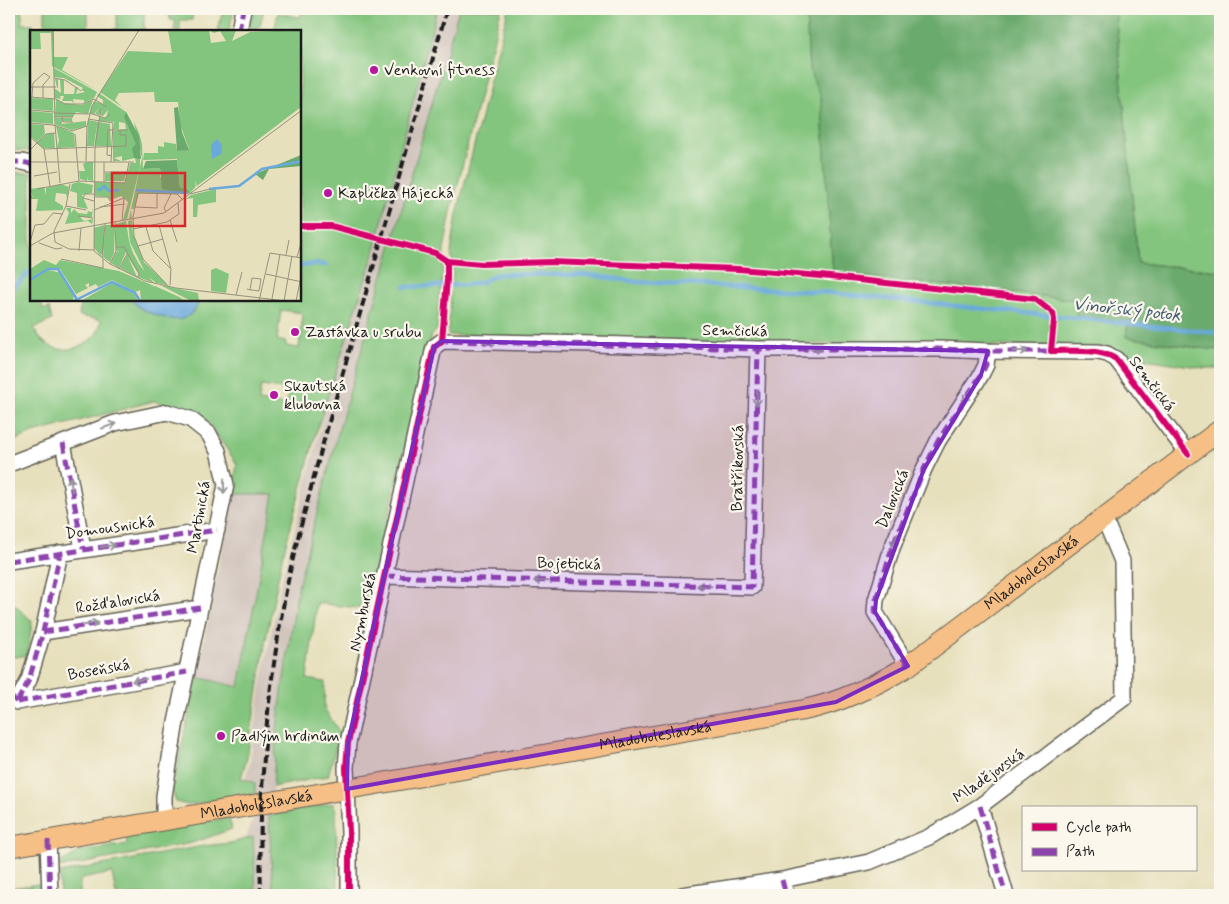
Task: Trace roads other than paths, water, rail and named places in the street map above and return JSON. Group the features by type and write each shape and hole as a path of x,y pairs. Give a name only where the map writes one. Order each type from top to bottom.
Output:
{"main road":[{"name":"Mladoboleslavská","path":"9,846 348,790 812,708 836,702 874,686 908,666 1220,430"}],"street":[{"path":"238,30 244,9"},
{"path":"9,162 30,164"},
{"name":"Semčická","path":"442,341 604,344 758,350 940,349 988,352 1098,352 1116,359 1188,454"},
{"name":"Nymburská","path":"349,895 346,759 348,743 434,347 442,341"},
{"name":"Bratříkovská","path":"752,587 758,350"},
{"name":"Dalovická","path":"908,666 875,612 876,600 892,548 924,468 938,441 986,365 988,352"},
{"name":"Martinická","path":"9,464 115,423 167,412 190,419 209,434 218,452 226,485 172,751 164,796 164,820"},
{"path":"63,443 83,550"},
{"name":"Mladějovská","path":"682,895 782,880 869,862 929,836 980,806 1124,698 1122,561 1104,518"},
{"name":"Domousnická","path":"9,561 217,530"},
{"path":"13,699 29,680 43,632 60,553"},
{"name":"Bojetická","path":"385,576 752,587"},
{"name":"Rožďalovická","path":"43,632 200,608"},
{"name":"Boseňská","path":"13,699 187,672"},
{"path":"980,806 1006,895"},
{"path":"48,840 50,895"},
{"path":"782,880 786,895"}],"water":[{"path":"132,301 200,301 193,312 185,318 174,320 138,307"}],"waterway":[{"name":"Vinořský potok","path":"301,266 326,265"},
{"name":"Vinořský potok","path":"9,291 30,272"},
{"name":"Vinořský potok","path":"405,287 465,285 482,282 497,274 591,275 637,282 821,292 1220,333"}],"railway":[{"path":"261,895 261,817 265,740 274,663 290,573 325,436 447,9"}],"place":[{"name":"Venkovní fitness","path":"374,70"},
{"name":"Kaplička Hájecká","path":"328,193"},
{"name":"Zastávka u srubu","path":"295,332"},
{"name":"Skautská klubovna","path":"274,395"},
{"name":"Padlým hrdinům","path":"221,736"}]}
